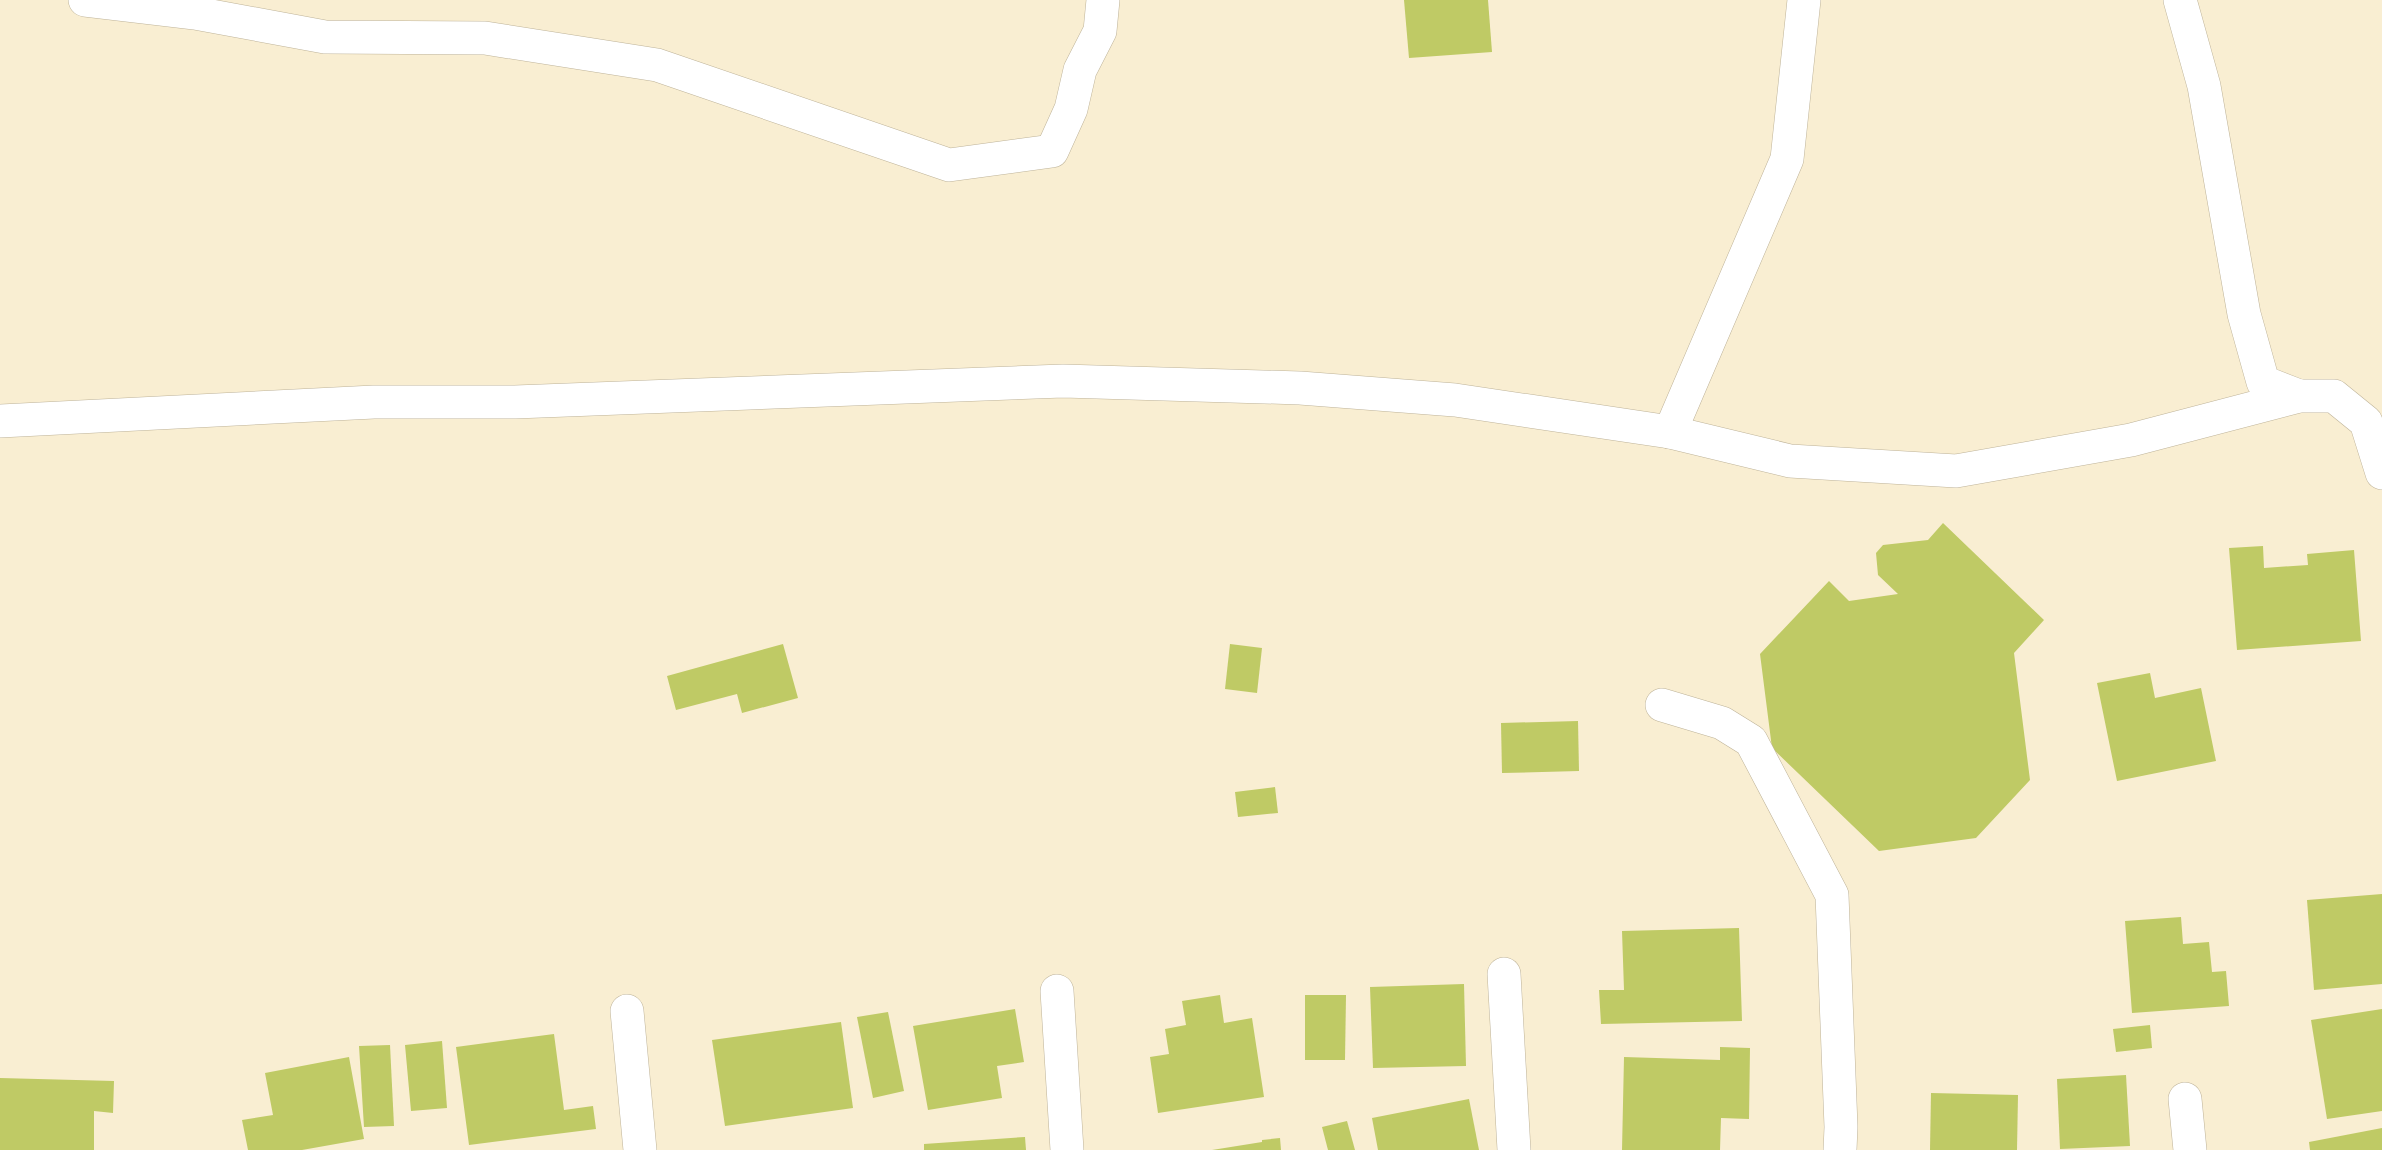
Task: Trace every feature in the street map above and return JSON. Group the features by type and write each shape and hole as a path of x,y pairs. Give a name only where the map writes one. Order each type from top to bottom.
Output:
{"street":[{"path":"85,0 195,13 325,37 485,38 657,65 949,165 1052,151 1071,109 1080,70 1100,31 1103,0"},
{"path":"1670,432 1787,159 1804,0"},
{"path":"2180,0 2204,86 2244,314 2263,382 2299,396"},
{"path":"0,420 374,402 515,402 1063,381 1300,388 1455,400 1670,432 1790,461 1956,471 2131,440 2299,396 2334,396 2366,422 2382,472"},
{"path":"1662,705 1722,723 1752,741 1832,895 1840,1150"},
{"path":"1504,974 1514,1150"},
{"path":"1057,992 1067,1150"},
{"path":"627,1011 640,1150"},
{"path":"2185,1099 2190,1150"}],"building":[{"path":"1404,0 1488,0 1492,52 1409,58"},
{"path":"1943,523 2044,620 2014,653 2030,780 1976,838 1879,851 1772,748 1760,654 1829,581 1849,601 1898,594 1878,575 1876,553 1883,545 1928,540"},
{"path":"2263,546 2264,568 2308,565 2307,554 2354,550 2361,641 2237,650 2229,548"},
{"path":"783,644 798,698 742,713 737,694 676,710 667,676"},
{"path":"1230,644 1262,648 1257,693 1225,689"},
{"path":"2150,673 2155,698 2201,688 2216,761 2117,781 2097,683"},
{"path":"1578,721 1579,771 1502,773 1501,723"},
{"path":"1275,787 1278,813 1238,817 1235,792"},
{"path":"2382,894 2382,984 2314,990 2307,900"},
{"path":"2181,917 2183,944 2209,942 2212,972 2226,971 2229,1006 2132,1013 2125,921"},
{"path":"1739,928 1742,1021 1601,1024 1599,990 1624,990 1622,931"},
{"path":"1464,984 1466,1066 1373,1068 1370,987"},
{"path":"1220,995 1224,1023 1252,1018 1264,1097 1158,1113 1150,1057 1169,1054 1165,1029 1186,1025 1182,1001"},
{"path":"1305,995 1346,995 1345,1060 1305,1060"},
{"path":"1015,1009 1024,1062 997,1066 1002,1098 928,1110 913,1026"},
{"path":"2382,1009 2382,1111 2327,1119 2311,1020"},
{"path":"888,1012 904,1091 873,1098 857,1017"},
{"path":"841,1022 853,1108 725,1126 712,1040"},
{"path":"2150,1025 2152,1048 2116,1052 2113,1029"},
{"path":"554,1034 564,1110 593,1106 596,1129 469,1145 456,1047"},
{"path":"442,1041 447,1108 411,1111 405,1045"},
{"path":"390,1045 394,1126 364,1127 359,1046"},
{"path":"1720,1047 1750,1048 1749,1119 1721,1118 1720,1150 1622,1150 1624,1057 1720,1060"},
{"path":"349,1057 364,1139 302,1150 248,1150 242,1120 273,1115 265,1073"},
{"path":"2126,1075 2130,1146 2060,1149 2057,1079"},
{"path":"0,1078 114,1081 113,1113 94,1111 94,1150 0,1150"},
{"path":"1931,1093 2018,1095 2017,1150 1930,1150"},
{"path":"1469,1099 1479,1150 1378,1150 1372,1118"},
{"path":"1347,1121 1355,1150 1328,1150 1322,1127"},
{"path":"2382,1128 2382,1150 2310,1150 2309,1142"},
{"path":"1025,1137 1026,1150 924,1150 924,1144"},
{"path":"1280,1138 1281,1150 1212,1150 1262,1142 1262,1140"}]}
